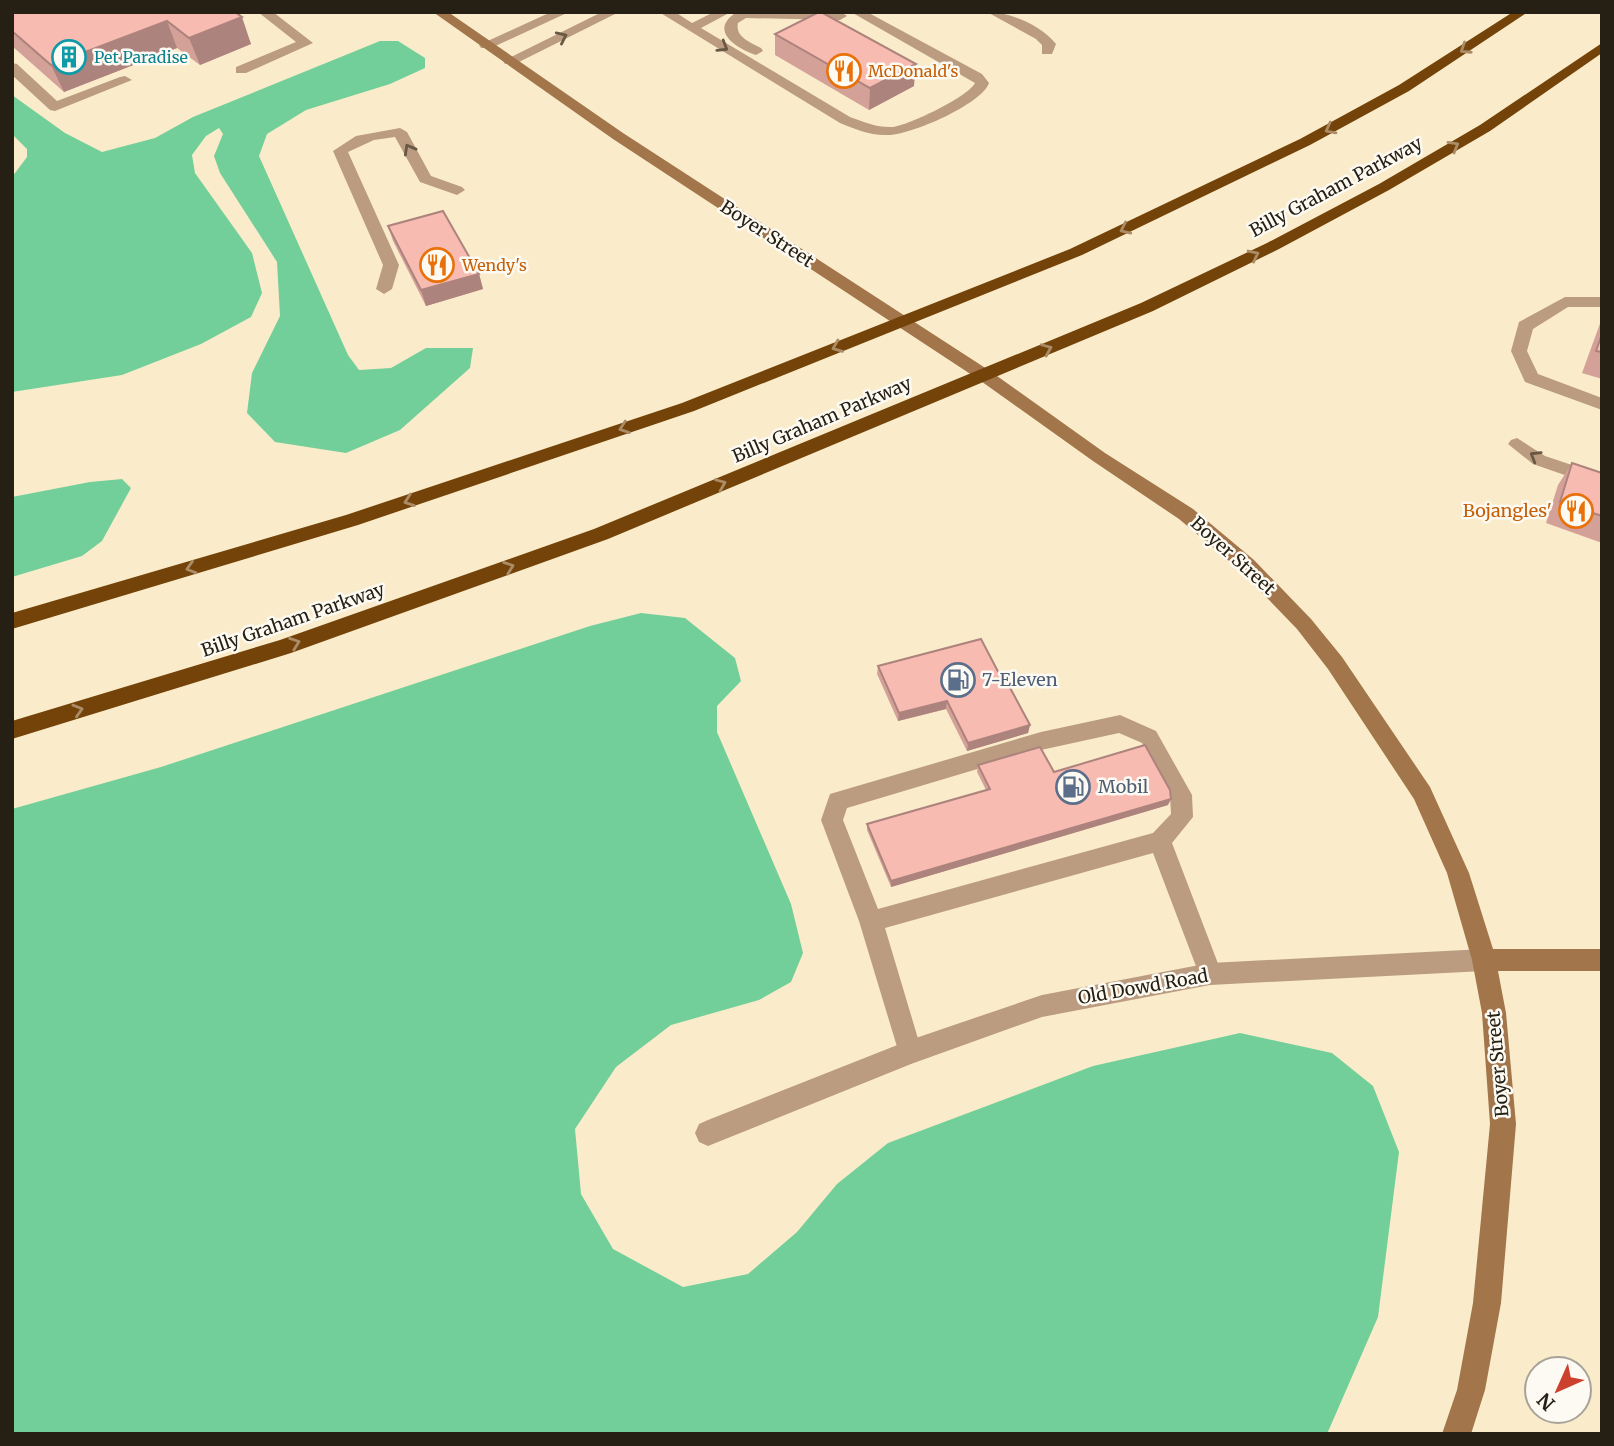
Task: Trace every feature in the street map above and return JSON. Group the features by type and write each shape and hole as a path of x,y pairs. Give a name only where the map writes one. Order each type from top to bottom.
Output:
{"highway":[{"path":"12,621 351,520 688,407 1076,252 1198,196 1404,88 1522,12"},
{"name":"Billy Graham Parkway","path":"12,730 284,648 601,534 1147,307 1351,205 1485,128 1602,47"}],"main road":[{"name":"Boyer Street","path":"439,12 618,136 984,375 1099,457 1186,514 1247,565 1304,624 1335,663 1422,794 1458,873 1484,960 1494,1013 1503,1124 1487,1303 1471,1390 1456,1434"},
{"name":"Old Dowd Road","path":"1484,960 1602,960"}],"street":[{"path":"241,69 306,43 264,12"},
{"path":"486,45 563,12"},
{"path":"510,61 613,12"},
{"path":"665,12 845,120 863,128 885,132 905,130 974,95 980,89 982,83 964,71 857,12"},
{"path":"691,28 725,12"},
{"path":"993,12 1041,36 1049,44 1047,51"},
{"path":"894,32 854,24 837,14 745,13 732,21 730,29 733,37 874,119 900,120 952,94 968,84 969,79 964,71"},
{"path":"12,67 55,107 125,80"},
{"path":"384,289 391,265 340,151 358,139 400,132 425,179 457,190"},
{"path":"1602,302 1565,302 1525,326 1518,351 1531,378 1602,404"},
{"path":"1517,444 1539,460 1602,482"},
{"path":"871,921 1160,841 1182,817 1181,795 1149,737 1121,724 1041,741 838,801 832,820 871,921 910,1052"},
{"path":"1160,841 1210,974"},
{"name":"Old Dowd Road","path":"708,1133 910,1052 1042,1006 1210,974 1484,960"}],"green space":[{"path":"380,41 398,41 425,58 425,68 390,84 306,110 267,134 259,156 348,355 359,370 391,368 426,348 473,348 470,368 400,430 346,453 275,442 247,413 252,373 280,316 277,262 220,173 214,156 223,134 219,128 206,136 192,155 195,173 252,253 262,293 251,317 201,344 122,375 12,392 12,177 27,157 27,149 12,134 12,95 65,133 102,152 155,138 193,117"},
{"path":"122,479 131,488 102,541 82,556 12,577 12,497 90,482"},
{"path":"641,613 685,618 735,658 741,681 717,706 717,732 791,904 803,953 791,982 759,1000 671,1025 616,1067 575,1129 581,1194 613,1249 683,1287 748,1274 797,1232 837,1184 888,1143 1093,1066 1240,1033 1332,1053 1373,1086 1399,1152 1378,1317 1327,1434 12,1434 12,809 161,767 590,626"}],"building":[{"path":"12,12 235,12 242,17 189,38 167,21 51,65 12,31"},
{"path":"819,12 916,64 870,88 775,34"},
{"name":"Wendy's","path":"443,211 479,274 421,290 388,226"},
{"path":"1602,334 1602,352 1596,351"},
{"path":"1572,463 1602,473 1602,516 1560,502"},
{"path":"981,639 1030,725 968,743 947,701 899,713 878,666"},
{"name":"Mobil","path":"1145,745 1170,790 1171,799 891,881 867,824 990,789 978,765 1040,747 1054,772"}],"place":[{"name":"Pet Paradise","path":"69,57"},
{"name":"McDonald's","path":"844,71"},
{"name":"Wendy's","path":"437,265"},
{"name":"Bojangles'","path":"1576,511"},
{"name":"7-Eleven","path":"958,680"},
{"name":"Mobil","path":"1073,787"}]}
